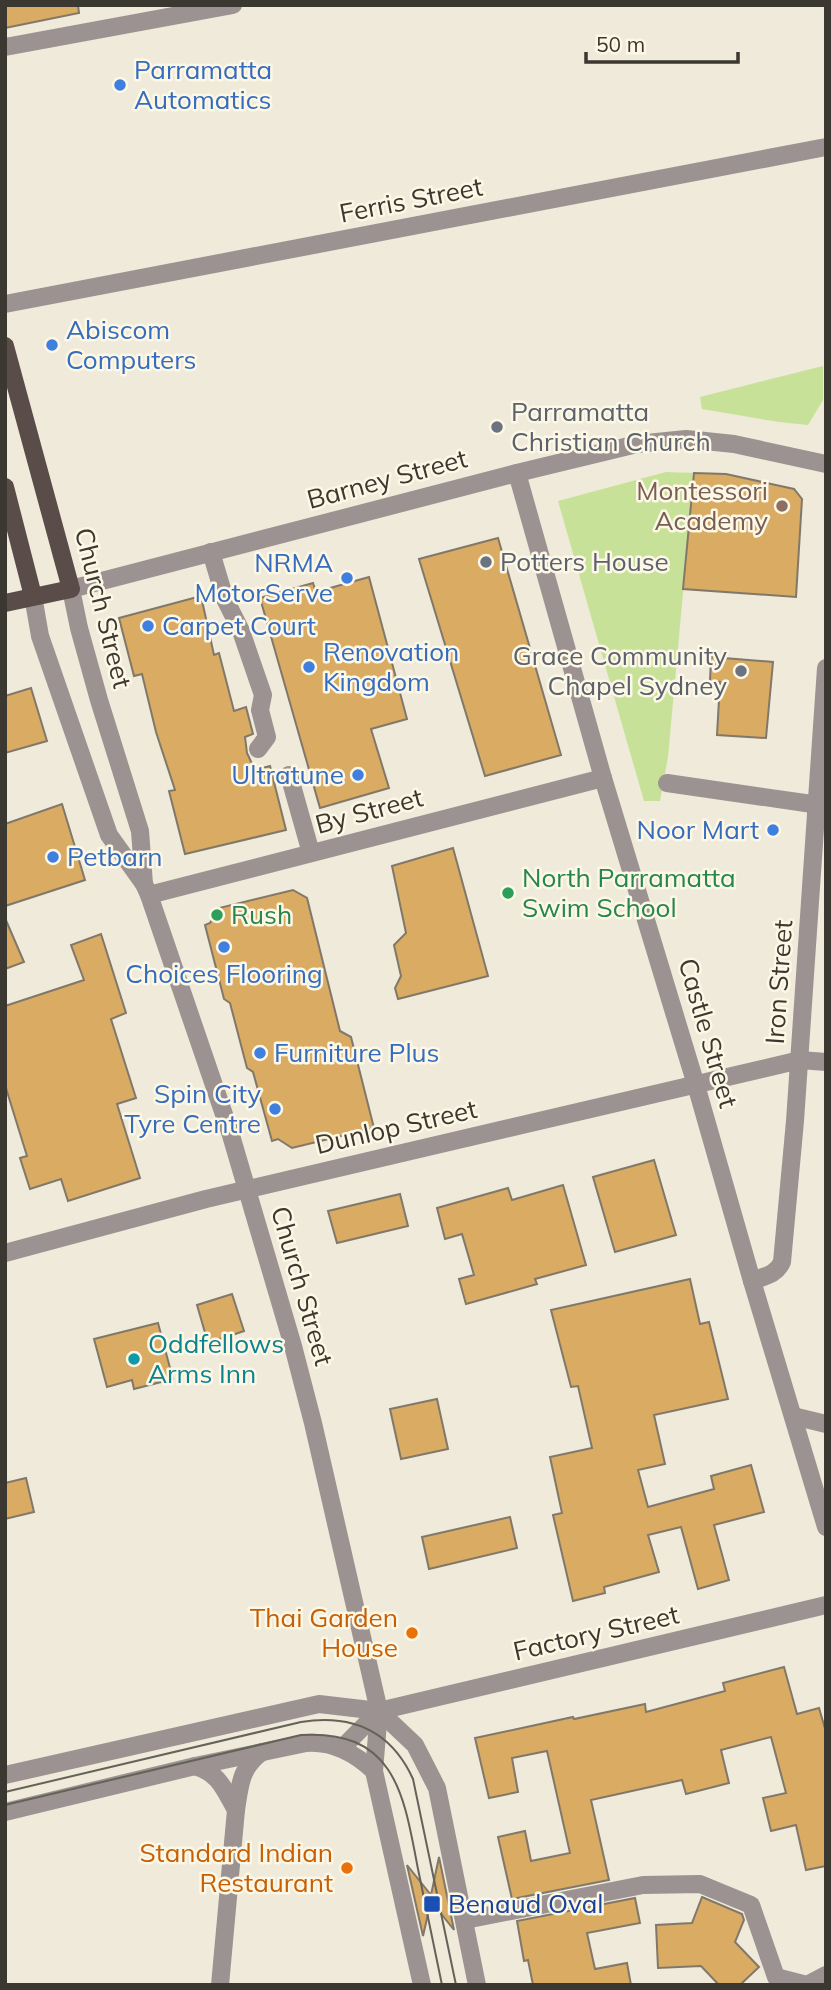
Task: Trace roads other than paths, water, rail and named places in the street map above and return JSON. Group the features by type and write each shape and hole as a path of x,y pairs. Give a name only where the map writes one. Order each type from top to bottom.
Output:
{"main road":[{"name":"Church Street","path":"5,346 71,589"},
{"name":"Church Street","path":"6,494 33,596"},
{"name":"Barney Street","path":"5,603 71,589"}],"street":[{"path":"5,47 233,5"},
{"name":"Ferris Street","path":"5,304 826,147"},
{"name":"Barney Street","path":"71,589 637,444 686,439 734,444 826,464"},
{"name":"Castle Street","path":"517,473 603,778 826,1527"},
{"path":"211,552 225,599 241,631 263,695 260,710 267,737 258,749"},
{"name":"Church Street","path":"71,589 99,700 140,831 146,890 230,1132 290,1334 313,1423 379,1711 374,1771 422,1985"},
{"name":"Church Street","path":"33,596 40,636 109,835 146,890"},
{"name":"Iron Street","path":"752,1281 779,1270 782,1262 822,805 826,668"},
{"path":"289,775 311,853"},
{"name":"By Street","path":"146,890 311,853 603,778"},
{"path":"667,783 822,805"},
{"name":"Dunlop Street","path":"5,1252 246,1189 800,1060 826,1062"},
{"path":"793,1416 826,1424"},
{"name":"Factory Street","path":"5,1775 319,1704 379,1711 826,1605"},
{"path":"337,1748 345,1745 379,1711 415,1745 432,1776 440,1800 477,1985"},
{"path":"5,1811 195,1766 313,1743 337,1748 363,1761 374,1771"},
{"path":"220,1985 240,1783 248,1763 262,1752"},
{"path":"195,1766 210,1771 216,1777 236,1810"},
{"path":"464,1920 643,1885 700,1884 751,1905 776,1977 807,1985 826,1975"}],"tram line":[{"path":"5,1792 301,1722 337,1721 368,1730 393,1749 413,1779 456,1985"},
{"path":"5,1805 301,1735 333,1736 357,1743 376,1756 390,1772 400,1793 413,1842 442,1985"}],"place":[{"name":"Parramatta Automatics","path":"120,85"},
{"name":"Abiscom Computers","path":"52,345"},
{"name":"Parramatta Christian Church","path":"497,427"},
{"name":"Montessori Academy","path":"782,506"},
{"name":"Potters House","path":"486,562"},
{"name":"NRMA MotorServe","path":"347,578"},
{"name":"Carpet Court","path":"148,626"},
{"name":"Renovation Kingdom","path":"309,667"},
{"name":"Grace Community Chapel Sydney","path":"741,671"},
{"name":"Ultratune","path":"358,775"},
{"name":"Noor Mart","path":"773,830"},
{"name":"Petbarn","path":"53,857"},
{"name":"North Parramatta Swim School","path":"508,893"},
{"name":"Rush","path":"217,915"},
{"name":"Choices Flooring","path":"224,947"},
{"name":"Furniture Plus","path":"260,1053"},
{"name":"Spin City Tyre Centre","path":"275,1109"},
{"name":"Oddfellows Arms Inn","path":"134,1359"},
{"name":"Thai Garden House","path":"412,1633"},
{"name":"Standard Indian Restaurant","path":"347,1868"},
{"name":"Benaud Oval","path":"432,1904"}]}
